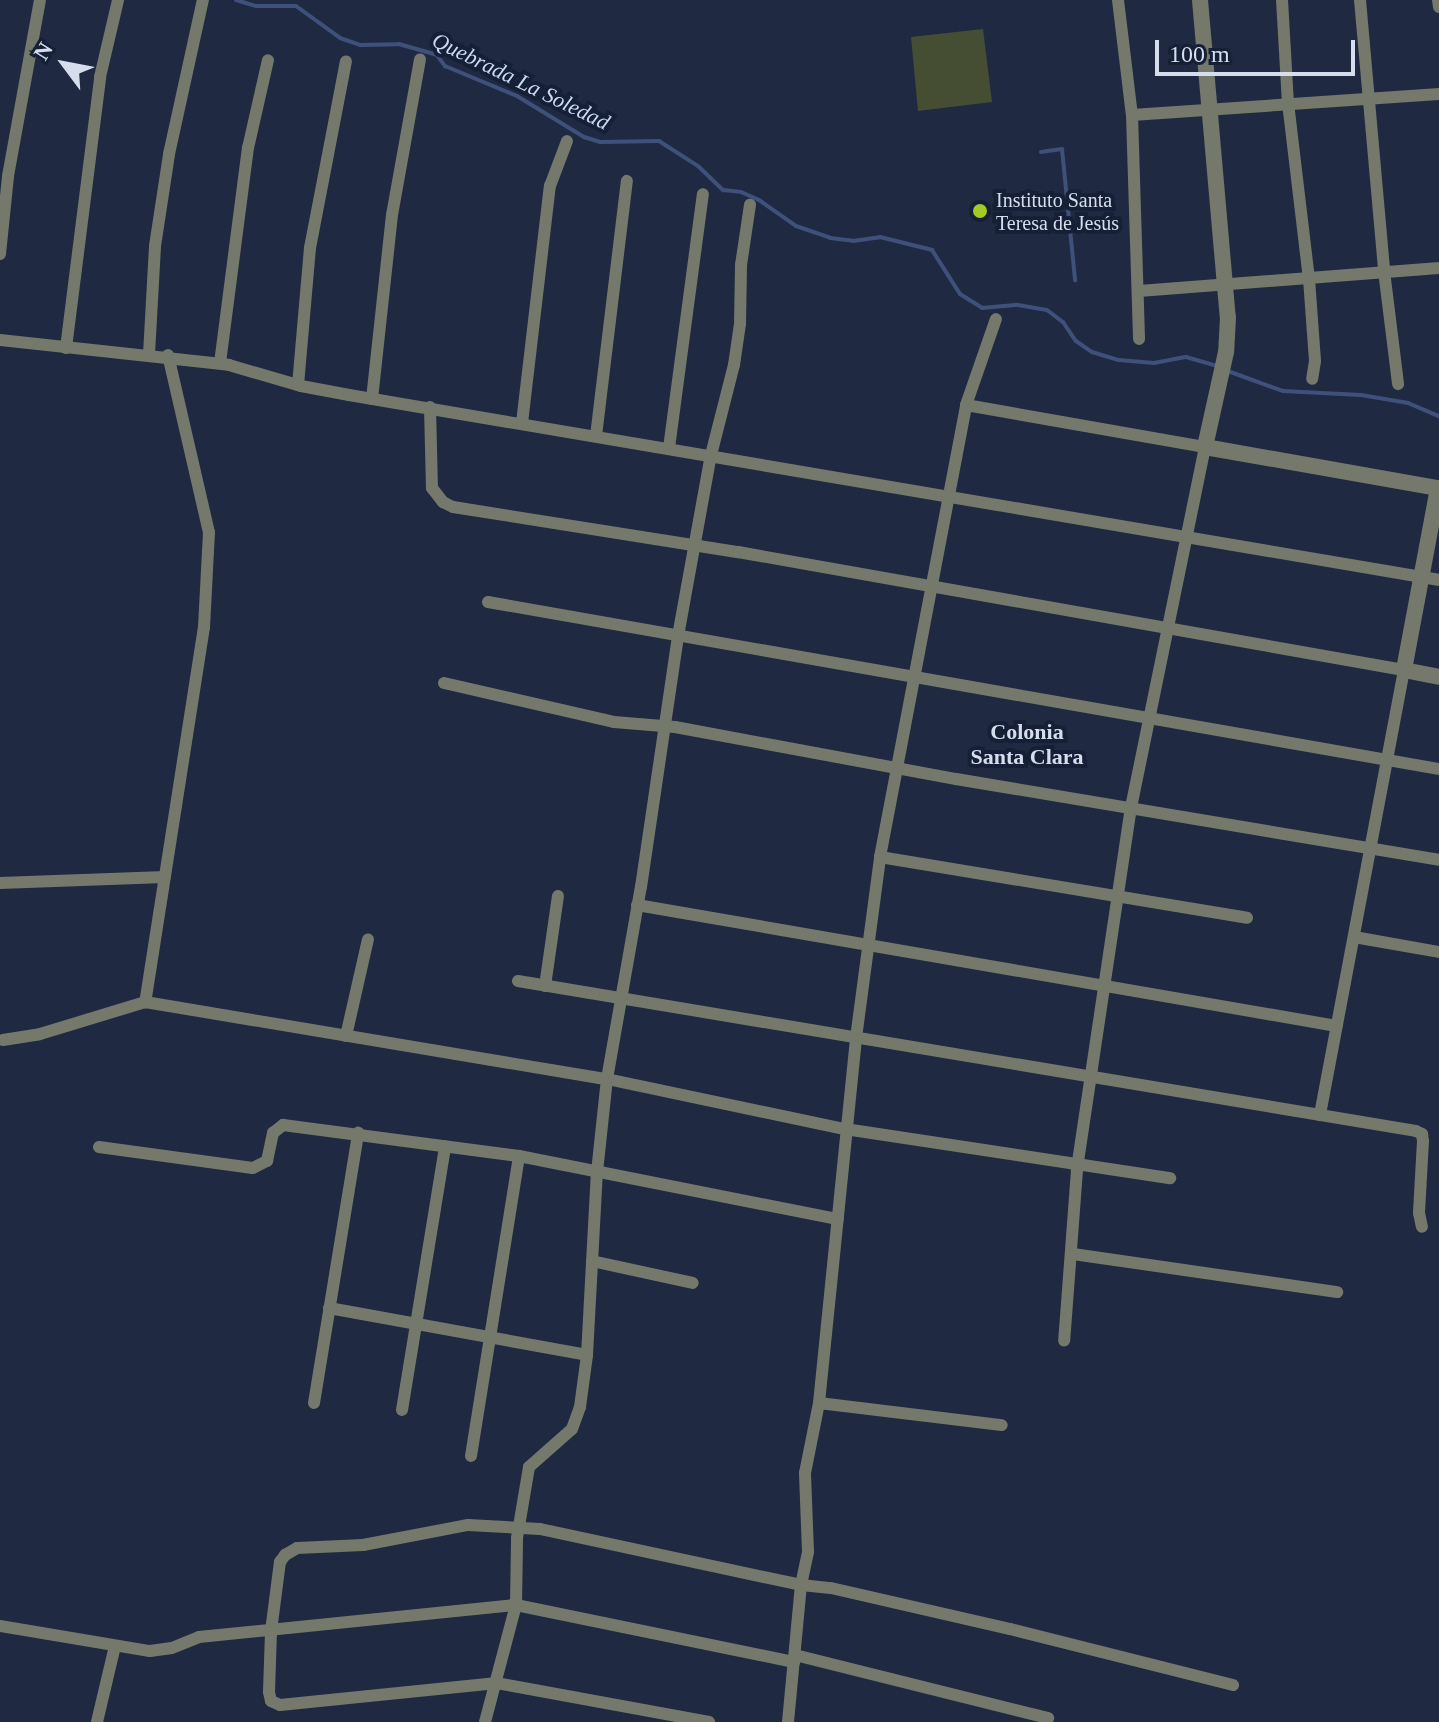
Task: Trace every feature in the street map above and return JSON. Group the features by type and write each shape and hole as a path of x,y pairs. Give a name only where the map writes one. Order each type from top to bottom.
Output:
{"street":[{"path":"0,254 8,176 40,0"},
{"path":"66,348 100,77 118,0"},
{"path":"149,354 155,246 169,154 203,0"},
{"path":"1118,0 1132,115 1139,339"},
{"path":"1064,1341 1078,1165 1131,807 1224,359 1227,284 1200,0"},
{"path":"1282,0 1288,103 1309,279 1315,361 1312,379"},
{"path":"1360,0 1384,271 1398,384"},
{"path":"1438,0 1439,7"},
{"path":"372,399 392,215 420,59"},
{"path":"220,363 235,225 268,60"},
{"path":"298,385 310,248 346,61"},
{"path":"1132,115 1439,94"},
{"path":"522,423 550,186 567,141"},
{"path":"596,436 627,181"},
{"path":"669,448 703,194"},
{"path":"485,1722 516,1605 516,1552 529,1467 572,1429 580,1407 587,1355 597,1172 607,1079 694,545 711,455 734,365 740,324 741,265 750,205"},
{"path":"1139,291 1439,268"},
{"path":"788,1722 801,1585 808,1552 805,1473 819,1403 856,1038 880,857 966,405 996,319"},
{"path":"0,340 168,355 220,363 298,385 372,399 1439,580"},
{"path":"145,1002 204,627 209,532 168,355"},
{"path":"966,405 1438,488 1320,1115"},
{"path":"430,407 432,488 443,502 453,507 694,545 1439,677"},
{"path":"488,602 1439,769"},
{"path":"444,683 614,722 666,727 1439,860"},
{"path":"880,857 1247,918"},
{"path":"0,883 165,877"},
{"path":"545,986 558,896"},
{"path":"637,905 1337,1026"},
{"path":"1354,937 1439,952"},
{"path":"346,1036 368,939"},
{"path":"518,981 1422,1134 1419,1213 1422,1227"},
{"path":"3,1040 40,1034 145,1002 607,1079 847,1129 1170,1178"},
{"path":"99,1147 253,1168 267,1161 277,1127 358,1133 519,1156 838,1219"},
{"path":"314,1403 358,1133"},
{"path":"402,1410 445,1146"},
{"path":"471,1456 519,1156"},
{"path":"1073,1254 1337,1292"},
{"path":"592,1261 693,1283"},
{"path":"329,1308 587,1355"},
{"path":"819,1403 1002,1425"},
{"path":"709,1722 497,1683 280,1705 271,1701 269,1692 271,1631 280,1562 297,1548 363,1545 468,1525 540,1529 801,1585 831,1588 1233,1685"},
{"path":"0,1626 150,1651 172,1648 199,1637 516,1605 795,1658 1048,1718"},
{"path":"97,1722 115,1646"}],"green space":[{"path":"983,29 992,102 918,111 911,37"}],"waterway":[{"name":"Quebrada La Soledad","path":"236,0 256,6 296,6 340,38 360,45 399,44 437,55 445,66 517,96 584,137 600,142 659,141 698,166 723,190 741,192 759,200 796,226 830,238 853,241 880,237 932,250 960,294 982,308 1018,305 1047,310 1063,322 1076,341 1092,352 1119,360 1154,363 1186,357 1217,366"},
{"path":"1041,152 1062,149 1075,280"},
{"name":"Quebrada La Soledad","path":"1225,370 1283,391 1361,395 1408,403 1439,416"}],"place":[{"name":"Instituto Santa Teresa de Jesús","path":"980,211"}],"district":[{"name":"Colonia Santa Clara","path":"1027,744"}]}
